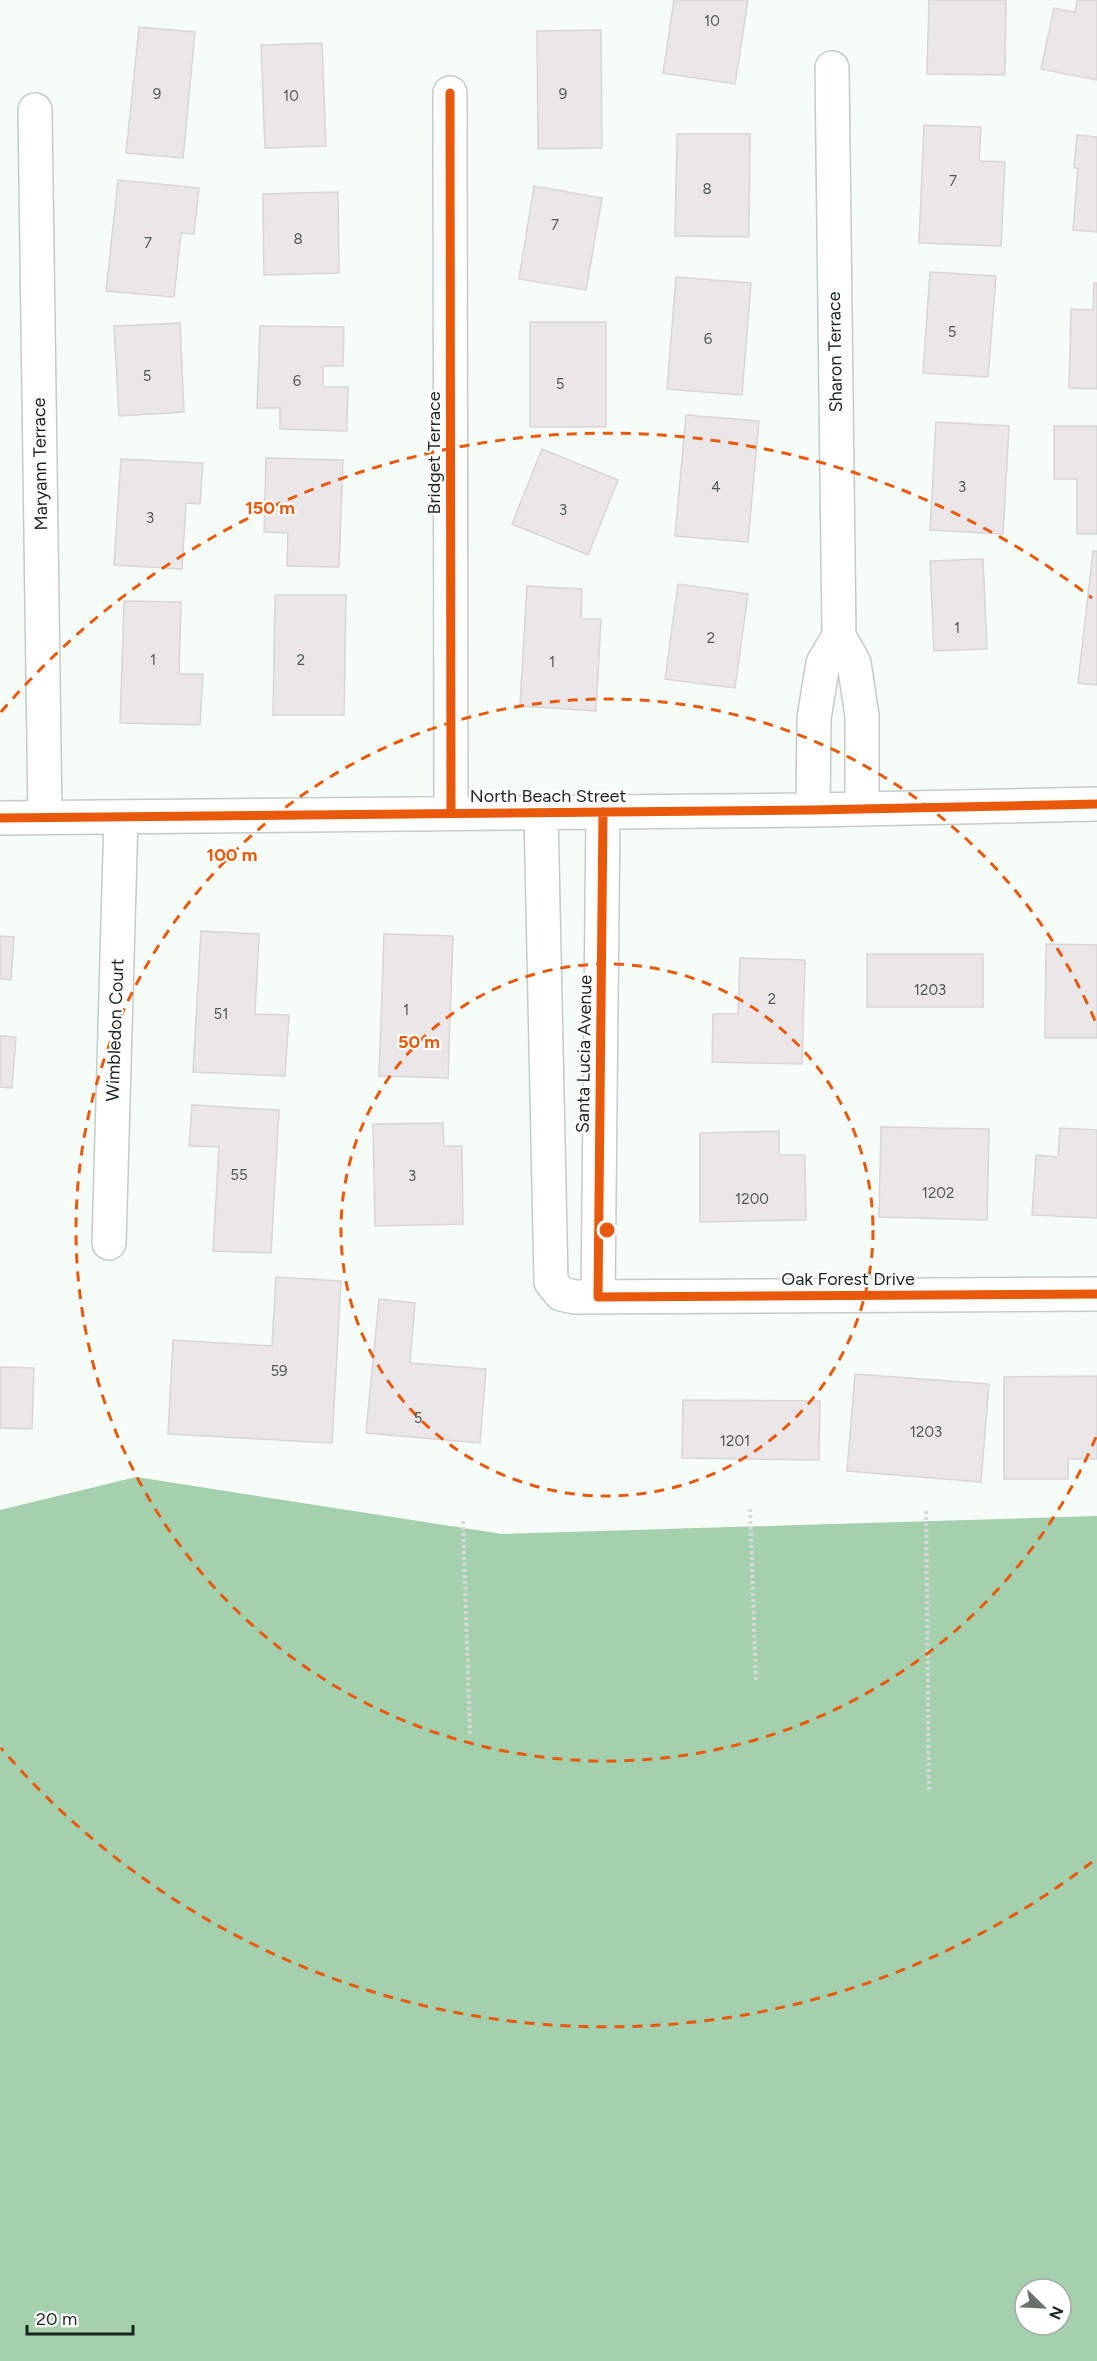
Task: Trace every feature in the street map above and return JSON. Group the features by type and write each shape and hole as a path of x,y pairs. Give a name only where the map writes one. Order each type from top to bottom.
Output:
{"street":[{"name":"Sharon Terrace","path":"832,68 839,636 854,663 862,716 862,809"},
{"name":"Bridget Terrace","path":"450,93 451,813"},
{"name":"Maryann Terrace","path":"35,110 45,818"},
{"path":"813,810 814,718 823,663 839,636"},
{"name":"North Beach Street","path":"0,818 813,810 1097,804"},
{"name":"Oak Forest Drive","path":"541,812 551,1282 561,1294 575,1297 1097,1294"},
{"name":"Santa Lucia Avenue","path":"598,1297 603,812"},
{"name":"Wimbledon Court","path":"109,1243 121,817"}],"path":[{"path":"750,1509 756,1682"},
{"path":"926,1511 929,1793"},
{"path":"463,1521 470,1736"}],"shaded area":[{"path":"136,1477 502,1534 1097,1516 1097,2361 0,2361 0,1510"}],"building":[{"path":"674,0 748,0 735,84 663,73"},
{"path":"929,0 1006,0 1005,75 927,74"},
{"path":"1077,0 1097,0 1097,80 1041,69 1054,8 1075,12"},
{"path":"139,27 195,32 183,158 126,153"},
{"path":"601,30 602,148 538,149 537,31"},
{"path":"322,43 326,146 265,148 261,45"},
{"path":"924,125 981,127 979,161 1005,162 1001,246 919,243"},
{"path":"677,134 750,134 749,237 675,236"},
{"path":"1077,135 1097,137 1097,232 1073,230 1078,168 1074,168"},
{"path":"118,180 199,188 194,234 181,233 174,297 106,291"},
{"path":"534,186 602,198 586,290 519,279"},
{"path":"338,192 339,273 264,275 263,194"},
{"path":"930,272 996,276 988,377 923,373"},
{"path":"676,277 751,283 742,395 667,389"},
{"path":"1094,283 1097,283 1097,389 1069,388 1071,309 1093,310"},
{"path":"530,322 606,322 606,427 530,427"},
{"path":"180,323 184,412 119,416 114,326"},
{"path":"260,326 344,327 343,366 323,366 323,387 348,387 347,431 280,429 280,408 257,408"},
{"path":"686,415 759,421 748,542 675,536"},
{"path":"936,422 1009,426 1003,534 930,530"},
{"path":"1054,426 1097,426 1097,534 1077,534 1077,479 1054,479"},
{"path":"542,449 618,480 588,555 512,524"},
{"path":"266,458 343,460 339,567 287,566 288,533 264,532"},
{"path":"121,459 203,463 200,504 186,503 182,569 114,565"},
{"path":"1093,551 1097,551 1097,685 1078,683"},
{"path":"983,559 987,649 934,651 930,561"},
{"path":"678,584 748,594 735,688 665,679"},
{"path":"527,586 582,589 581,619 601,619 596,711 520,706"},
{"path":"275,595 346,595 344,715 273,715"},
{"path":"124,601 181,602 179,674 203,674 200,725 120,723"},
{"path":"201,931 259,934 255,1014 289,1015 285,1076 193,1072"},
{"path":"384,934 453,936 448,1078 379,1076"},
{"path":"0,936 14,937 11,980 0,979"},
{"path":"1046,944 1097,945 1097,1038 1045,1038"},
{"path":"867,954 983,954 983,1007 867,1007"},
{"path":"740,958 805,960 802,1064 712,1062 713,1014 738,1014"},
{"path":"0,1036 16,1037 12,1088 0,1087"},
{"path":"192,1105 279,1110 271,1253 213,1251 219,1147 189,1146"},
{"path":"443,1123 444,1146 462,1146 463,1224 375,1226 373,1124"},
{"path":"881,1127 989,1129 987,1220 879,1217"},
{"path":"1060,1128 1097,1130 1097,1218 1032,1215 1036,1155 1058,1157"},
{"path":"779,1131 779,1155 805,1155 806,1220 700,1222 700,1133"},
{"path":"276,1277 341,1281 332,1443 168,1434 173,1340 272,1346"},
{"path":"379,1299 415,1303 410,1363 486,1369 480,1443 366,1433"},
{"path":"0,1367 34,1368 32,1429 0,1428"},
{"path":"855,1374 989,1384 981,1482 847,1471"},
{"path":"1097,1376 1097,1459 1068,1459 1068,1479 1004,1479 1004,1377"},
{"path":"683,1400 820,1401 819,1460 682,1458"}],"cycle path":[{"path":"450,93 451,813"},
{"path":"0,818 813,810 1097,804"},
{"path":"603,812 598,1297 1097,1294"}]}
